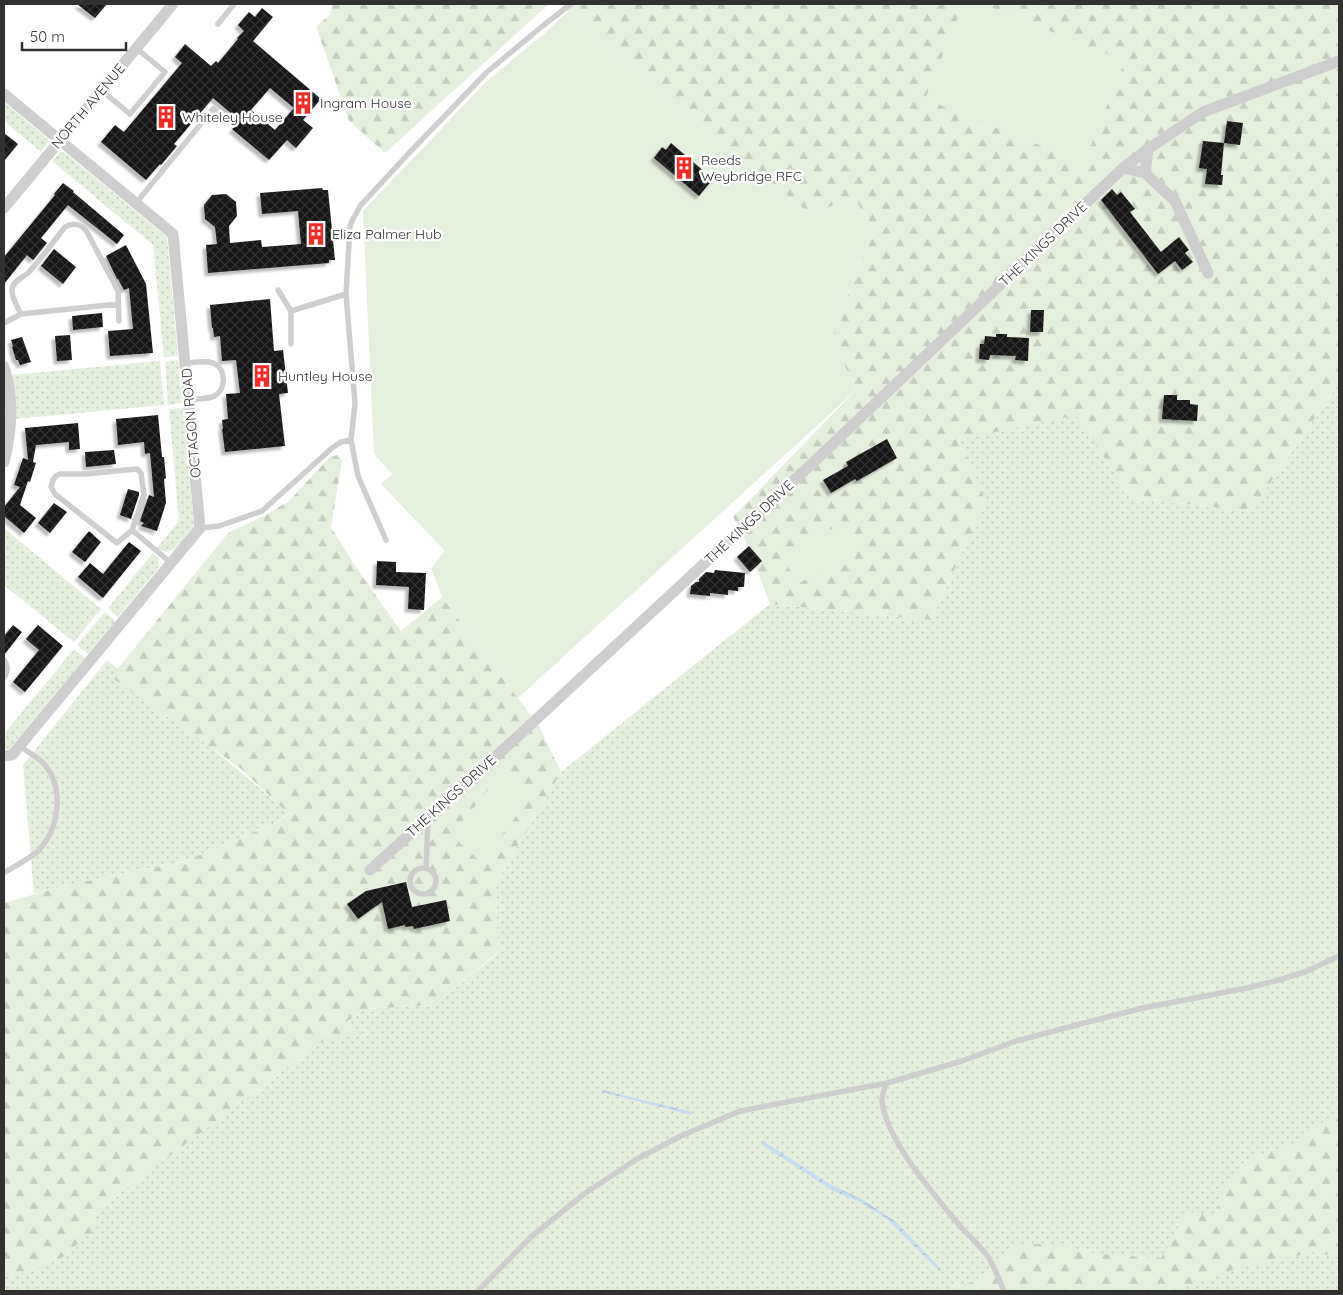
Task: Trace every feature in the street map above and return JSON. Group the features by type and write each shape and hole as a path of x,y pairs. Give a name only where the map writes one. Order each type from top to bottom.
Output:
{"street":[{"name":"NORTH AVENUE","path":"4,208 173,4"},
{"name":"THE KINGS DRIVE","path":"370,870 811,464 1123,168 1203,112 1339,61"},
{"name":"OCTAGON ROAD","path":"4,94 173,234 200,528"},
{"path":"1145,173 1148,149"},
{"path":"1123,168 1145,173 1174,200 1208,273"},
{"path":"4,367 9,393 11,422 4,462"},
{"path":"4,756 12,755 20,746 200,528"}],"lane":[{"path":"218,24 234,4"},
{"path":"386,540 358,476 351,440 355,403 346,294 350,226 360,206 487,72 572,4"},
{"path":"101,90 130,114 165,72 136,48"},
{"path":"136,203 213,109 232,124"},
{"path":"21,314 13,298 13,285 27,274 65,228 72,224 81,226 87,232 118,291 119,321"},
{"path":"278,290 291,311 291,344"},
{"path":"291,311 346,294"},
{"path":"4,323 21,314 118,304"},
{"path":"185,363 203,362 214,364 219,367 224,377 222,388 214,396 188,400"},
{"path":"200,528 219,526 262,511 332,448 341,442 351,440"},
{"path":"140,470 144,495 132,530 117,543 55,494 51,487 53,480 60,474 140,470"},
{"path":"132,530 171,563"},
{"path":"4,660 7,666 4,677"},
{"path":"4,873 38,852 49,836 56,817 57,802 54,781 44,764 20,746"},
{"path":"426,868 428,818"},
{"path":"426,868 433,873 436,884 431,891 420,894 412,888 410,878 415,870 426,868"},
{"path":"478,1291 531,1237 584,1194 637,1159 681,1136 740,1111 887,1083 962,1061 1016,1041 1088,1022 1144,1008 1230,992 1279,980 1305,972 1339,956"},
{"path":"887,1083 882,1095 882,1102 892,1132 914,1170 960,1226 986,1254 998,1275 1004,1291"}],"green space":[{"path":"332,4 549,4 385,153 349,121 316,26 330,15"},
{"path":"562,4 1339,4 1339,383 1251,511 1131,498 1076,415 958,440 986,501 931,620 770,604 743,534 733,517 856,390 832,338 873,227 854,198 810,214 702,126"},
{"path":"963,4 983,4 1125,61 1084,163 925,99"},
{"path":"569,10 702,126 810,214 854,198 873,227 832,338 856,390 518,698 442,597 431,568 445,551 381,484 392,474 374,454 363,211 487,81 545,33"},
{"path":"4,102 48,139 41,152 4,121"},
{"path":"60,152 65,153 167,237 178,356 164,357 153,245 52,161"},
{"path":"178,360 182,403 168,405 165,361"},
{"path":"160,361 164,405 15,419 11,375"},
{"path":"1339,383 1339,1291 4,1291 4,1280 365,1009 434,1005 498,953 496,883 561,772 770,604 931,620 985,501 958,440 1076,414 1131,498 1251,511"},
{"path":"183,408 194,526 178,546 168,551 163,551 157,548 179,521 169,409"},
{"path":"337,455 342,461 331,527 357,569 401,631 442,597 539,726 561,772 496,883 498,952 434,1005 365,1009 348,1021 363,1035 324,1040 99,1209 92,1232 63,1257 30,1272 12,1274 4,1280 4,903 67,885 185,861 274,824 289,814 240,768 111,677 228,533 264,516 289,501 330,457"},
{"path":"843,523 858,553 797,584 782,554"},
{"path":"4,528 101,609 74,642 4,585"},
{"path":"153,553 158,561 157,570 118,617 108,608"},
{"path":"105,612 116,621 88,654 77,645"},
{"path":"74,649 85,658 9,749 4,749 4,734"},
{"path":"107,660 289,813 274,824 185,861 67,885 34,894 23,765"},
{"path":"502,773 531,797 481,862 451,835"},
{"path":"1339,1109 1339,1257 1314,1252 1232,1270 1176,1291 942,1291 973,1282 1001,1260 1016,1244 1055,1244 1096,1254 1161,1258 1177,1231 1185,1211 1216,1217 1223,1187 1246,1160 1299,1142"}],"water":[{"path":"603,1090 692,1112 691,1115 602,1092"},
{"path":"763,1141 830,1184 865,1201 896,1222 941,1269 939,1271 884,1217 860,1202 833,1191 761,1144"}],"building":[{"path":"77,4 107,4 95,18"},
{"path":"262,8 273,17 253,41 321,99 303,120 313,128 296,148 287,140 269,160 232,129 239,120 213,98 174,144 177,146 146,180 101,142 115,125 124,132 182,63 175,57 185,44 211,66 216,61 218,63 244,31 238,25 249,12 255,17","holes":["270,88 294,108 275,130 251,110"]},
{"path":"1227,121 1243,123 1240,145 1224,143"},
{"path":"4,133 18,144 4,161"},
{"path":"1203,141 1224,143 1222,185 1205,184 1207,169 1199,168"},
{"name":"Reeds Weybridge RFC","path":"671,143 713,179 699,196 654,158 662,147 666,150"},
{"path":"63,183 124,235 117,244 68,205 41,238 47,243 33,260 27,255 4,284 4,257"},
{"name":"Eliza Palmer Hub","path":"322,188 323,190 328,190 335,260 329,260 329,263 208,273 206,245 217,244 215,227 205,219 204,205 212,195 226,194 236,202 237,216 229,226 230,243 261,240 262,247 301,244 298,211 262,214 260,193"},
{"path":"1112,189 1117,195 1121,192 1135,209 1130,212 1161,252 1179,237 1189,250 1185,253 1193,262 1182,270 1175,261 1158,274 1101,200"},
{"path":"126,245 146,284 153,353 110,356 108,331 133,329 129,288 124,290 106,256"},
{"path":"54,249 76,267 63,284 41,266"},
{"name":"Huntley House","path":"270,299 274,351 283,350 288,393 279,394 285,446 225,452 222,420 228,419 226,394 240,393 236,360 222,361 220,336 214,337 210,305"},
{"path":"1031,310 1044,310 1043,332 1030,332"},
{"path":"102,313 103,327 73,330 72,316"},
{"path":"996,334 1007,334 1007,337 1029,338 1028,361 1015,360 1016,356 990,355 989,360 979,359 980,344 984,344 985,336 996,337"},
{"path":"70,335 72,360 57,361 55,336"},
{"path":"22,337 31,362 20,365 18,360 16,360 11,340"},
{"path":"1164,395 1177,395 1177,400 1190,400 1190,404 1198,405 1197,421 1162,419"},
{"path":"158,415 166,478 164,479 166,503 157,531 141,526 144,523 140,521 149,495 154,497 150,453 145,454 144,442 118,445 116,419"},
{"path":"78,423 80,449 69,450 69,442 36,445 33,462 36,463 20,505 36,518 24,533 4,516 4,507 20,487 14,485 23,458 28,460 25,428"},
{"path":"887,439 897,458 857,481 855,479 831,493 823,480 848,466 846,462"},
{"path":"114,450 116,464 86,467 85,452"},
{"path":"128,489 139,492 131,519 120,515"},
{"path":"54,503 67,512 50,533 38,523"},
{"path":"89,531 101,542 85,562 72,552"},
{"path":"129,542 141,551 103,598 78,577 90,563 103,574"},
{"path":"749,546 762,561 750,572 737,557"},
{"path":"377,561 396,562 396,572 426,573 424,610 408,609 409,587 376,585"},
{"path":"715,570 745,573 744,587 738,587 738,591 728,590 728,595 710,593 710,596 690,594 691,586 699,582 699,579 706,572 714,573"},
{"path":"13,625 22,632 4,655 4,636"},
{"path":"38,625 63,646 25,692 13,682 39,650 26,639"},
{"path":"406,882 412,907 446,900 450,921 414,929 413,926 405,927 405,925 388,929 382,902 358,919 347,904 366,891"}],"place":[{"name":"Ingram House","path":"303,103"},
{"name":"Whiteley House","path":"166,117"},
{"name":"Reeds Weybridge RFC","path":"684,168"},
{"name":"Eliza Palmer Hub","path":"316,234"},
{"name":"Huntley House","path":"262,376"}]}
